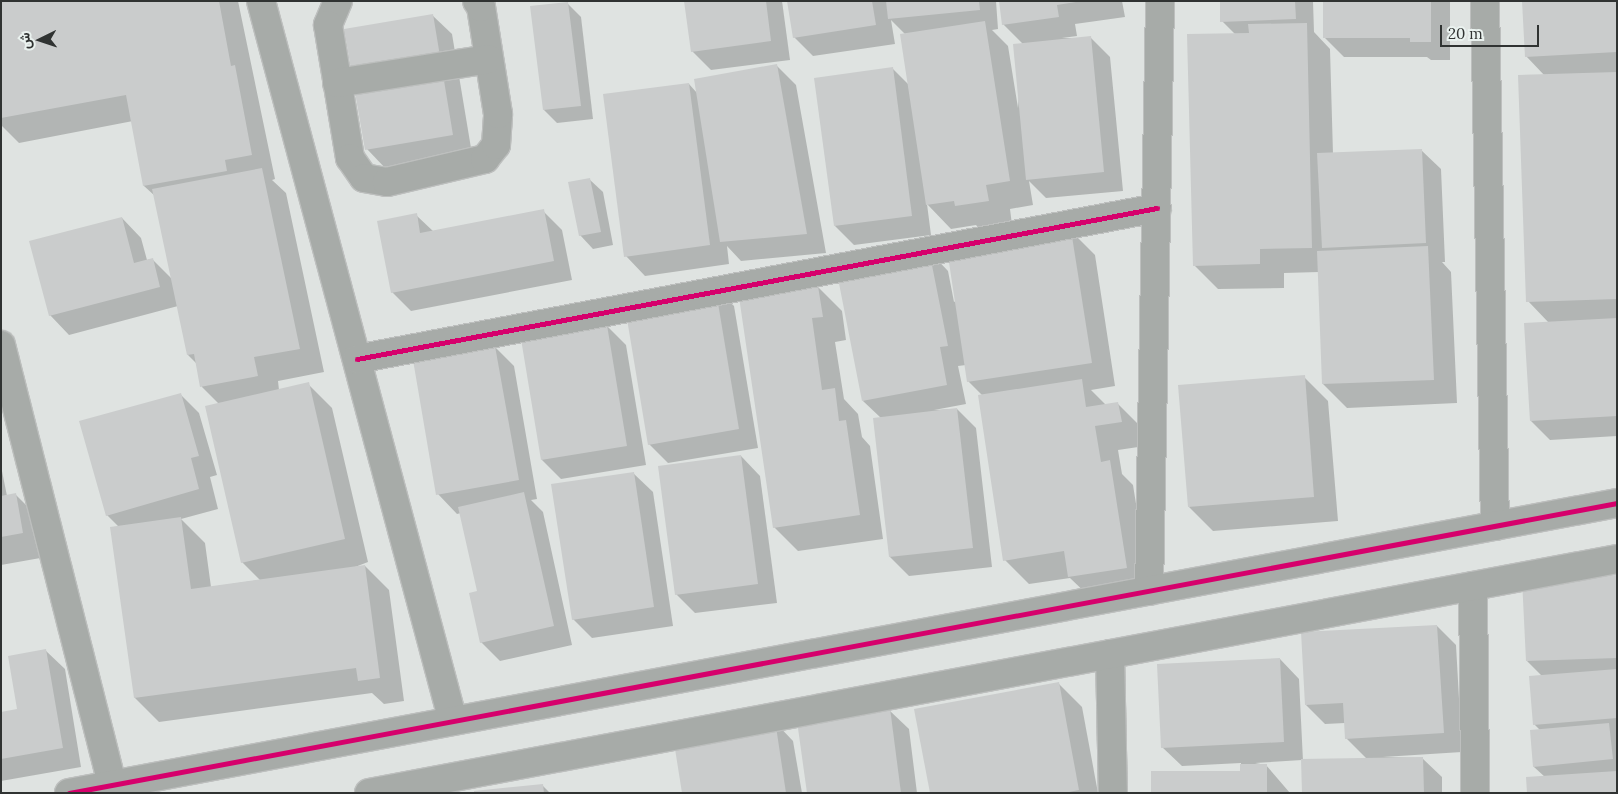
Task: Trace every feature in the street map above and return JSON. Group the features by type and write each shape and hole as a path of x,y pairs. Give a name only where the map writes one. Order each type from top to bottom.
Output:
{"street":[{"path":"261,1 453,721"},
{"path":"338,1 328,25 350,158 364,178 387,182 485,159 496,145 498,114 481,7 477,1"},
{"path":"1149,591 1160,1"},
{"path":"1485,1 1495,526"},
{"path":"337,83 488,58"},
{"path":"357,359 1156,208"},
{"path":"1,345 113,789"},
{"path":"69,793 113,789 453,721 1617,503"},
{"path":"369,793 1617,559"},
{"path":"1473,586 1475,793"},
{"path":"1110,654 1113,793"}],"building":[{"path":"219,1 231,66 235,65 252,155 225,160 227,171 143,186 126,95 1,118 1,2"},
{"path":"684,1 766,1 771,41 691,52"},
{"path":"787,1 872,1 876,25 793,38"},
{"path":"886,1 979,1 980,10 888,19"},
{"path":"999,1 1076,2 1057,5 1059,17 1002,25"},
{"path":"1220,1 1295,1 1296,19 1220,22"},
{"path":"1323,1 1431,1 1431,42 1410,42 1410,38 1323,38"},
{"path":"1522,1 1617,1 1617,52 1525,57"},
{"path":"568,2 581,106 543,110 530,6"},
{"path":"433,14 453,135 365,150 344,29"},
{"path":"985,21 1010,181 986,185 989,201 955,206 954,201 926,205 900,34"},
{"path":"1307,23 1312,248 1260,249 1260,264 1193,266 1187,34 1249,33 1248,24"},
{"path":"1091,36 1104,172 1026,180 1013,44"},
{"path":"777,64 807,234 720,242 694,79"},
{"path":"893,67 912,216 834,226 814,78"},
{"path":"1617,72 1617,299 1526,302 1518,75"},
{"path":"689,83 710,245 624,257 603,94"},
{"path":"1422,149 1426,243 1322,248 1317,153"},
{"path":"262,168 300,349 254,357 258,376 200,387 194,354 187,355 152,189"},
{"path":"590,178 601,232 579,236 568,182"},
{"path":"544,209 554,261 391,293 377,221 417,213 420,233"},
{"path":"122,217 134,263 153,258 160,287 49,316 29,241"},
{"path":"1071,230 1092,363 967,382 947,249"},
{"path":"1428,246 1434,380 1322,384 1317,251"},
{"path":"929,250 948,346 940,347 947,385 862,401 836,268"},
{"path":"715,285 739,429 648,445 624,301"},
{"path":"818,286 823,317 812,318 822,390 835,388 839,421 846,420 860,515 773,528 739,297"},
{"path":"1617,318 1617,416 1530,421 1524,323"},
{"path":"607,325 627,446 541,460 521,339"},
{"path":"495,346 519,480 436,495 413,360"},
{"path":"1305,375 1314,497 1188,507 1178,385"},
{"path":"1082,379 1086,407 1118,402 1122,422 1095,426 1101,462 1110,460 1127,568 1068,577 1064,551 1003,561 978,395"},
{"path":"309,382 345,539 241,563 205,406"},
{"path":"181,393 199,456 191,458 199,489 106,516 79,421"},
{"path":"957,408 973,548 889,557 873,418"},
{"path":"741,455 758,584 675,595 658,466"},
{"path":"634,472 654,607 572,620 551,484"},
{"path":"524,492 554,626 480,643 469,593 477,591 458,507"},
{"path":"16,493 23,533 1,537 1,496"},
{"path":"181,517 191,589 365,565 380,678 358,681 356,668 134,698 110,527"},
{"path":"1617,575 1617,658 1526,661 1522,579"},
{"path":"1437,625 1444,733 1345,739 1343,703 1305,705 1301,632"},
{"path":"46,649 63,748 1,759 1,712 17,709 8,656"},
{"path":"1280,658 1284,742 1161,748 1157,664"},
{"path":"1617,669 1617,718 1533,725 1529,676"},
{"path":"1059,682 1079,790 1064,793 930,793 914,709"},
{"path":"890,708 901,793 807,793 797,721"},
{"path":"775,720 786,793 682,793 673,736"},
{"path":"1609,723 1613,759 1533,767 1530,730"},
{"path":"1423,757 1424,793 1302,793 1301,759"},
{"path":"1240,764 1267,764 1267,793 1151,793 1151,771 1240,771"},
{"path":"1617,771 1617,793 1527,793 1526,777"},
{"path":"543,784 544,793 474,793 474,791"}],"cycle path":[{"path":"357,359 1157,208"},
{"path":"69,793 1617,503"}]}
